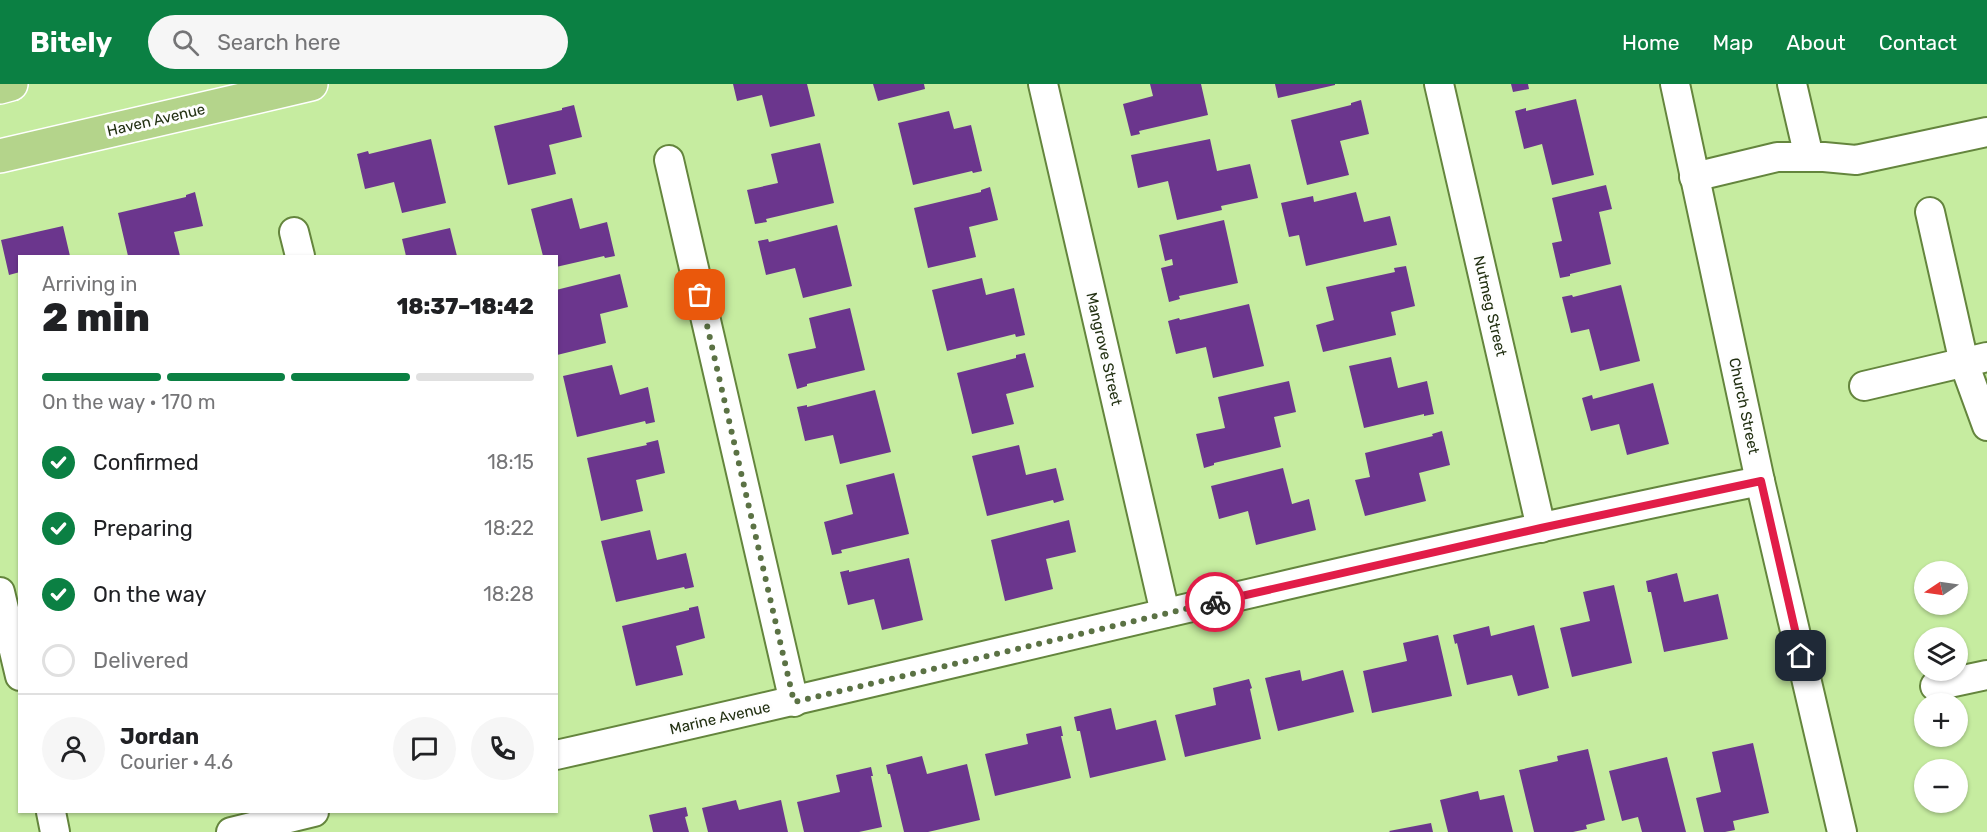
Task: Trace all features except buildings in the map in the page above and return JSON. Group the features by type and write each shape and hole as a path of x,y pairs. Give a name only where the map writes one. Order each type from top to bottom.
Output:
{"main road":[{"path":"0,87 11,84"},
{"name":"Haven Avenue","path":"0,156 311,84"}],"street":[{"name":"Mangrove Street","path":"1043,84 1166,613"},
{"name":"Nutmeg Street","path":"1439,84 1541,528"},
{"name":"Church Street","path":"1675,84 1761,481 1842,832"},
{"path":"1792,84 1809,157"},
{"path":"1694,177 1777,157 1856,160 1987,132"},
{"path":"669,160 794,702"},
{"path":"1930,212 1976,360 1987,426"},
{"path":"1864,386 1976,360"},
{"name":"Marine Avenue","path":"558,755 794,702 1166,613 1761,481"},
{"path":"0,592 18,668"},
{"path":"1935,686 1987,675"},
{"path":"51,813 55,832"},
{"path":"231,832 310,813"}],"way so far":[{"path":"700,295 794,702 1215,602"}],"route":[{"path":"1215,602 1761,481 1801,656"}]}
